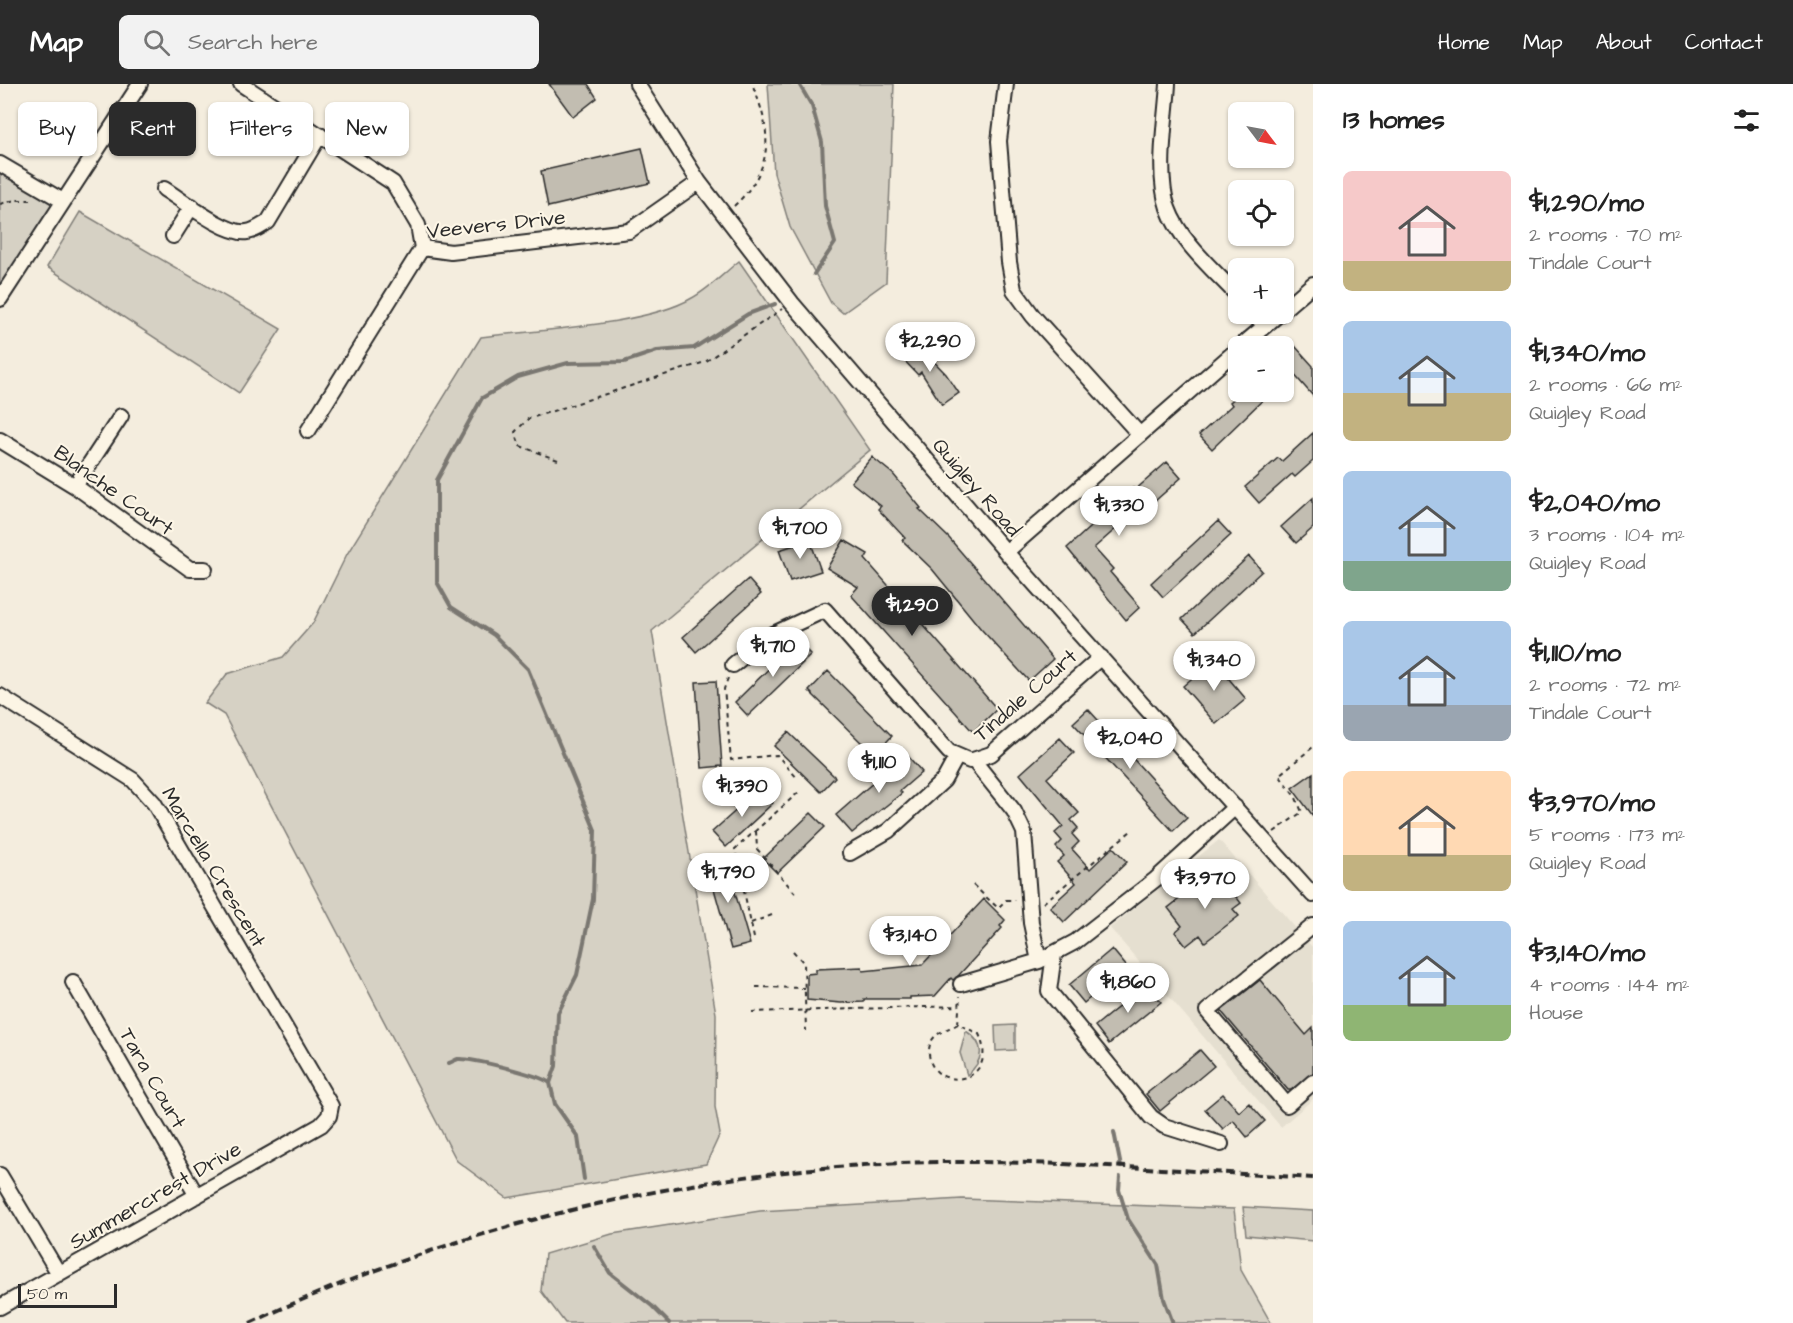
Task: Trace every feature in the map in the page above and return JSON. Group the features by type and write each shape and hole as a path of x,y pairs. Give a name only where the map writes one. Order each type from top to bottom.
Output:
{"street":[{"path":"0,299 140,84"},
{"path":"241,84 393,183 418,225 422,248"},
{"name":"Quigley Road","path":"637,84 699,182 792,303 1006,552 1313,895"},
{"path":"1006,84 999,141 1008,262 1014,290 1033,316 1140,435"},
{"path":"1168,84 1164,190 1168,208 1180,231 1228,285"},
{"path":"164,189 231,230 245,233 255,230 268,222 320,135"},
{"path":"0,164 63,201"},
{"name":"Veevers Drive","path":"308,431 422,248 451,252 629,231 699,182"},
{"path":"173,236 192,206"},
{"path":"1294,300 1313,284"},
{"path":"1253,336 1267,324"},
{"path":"1006,552 1228,358"},
{"path":"75,486 121,416"},
{"name":"Blanche Court","path":"0,440 75,486 190,569 205,569"},
{"name":"Tindale Court","path":"733,665 767,637 825,610 956,758 974,761 991,754 1101,657"},
{"name":"Marcella Crescent","path":"0,696 133,780 154,802 331,1106 329,1116"},
{"path":"850,853 888,831 944,780 956,758"},
{"path":"974,761 1014,811 1024,832 1030,904 1039,961"},
{"path":"961,984 1039,961 1075,942 1156,879 1235,807"},
{"path":"1313,926 1207,1011 1287,1105 1313,1082"},
{"path":"1053,954 1049,991 1137,1101 1164,1126 1221,1144"},
{"name":"Tara Court","path":"73,982 197,1196"},
{"name":"Summercrest Drive","path":"0,1307 321,1125 329,1116"},
{"path":"0,1176 59,1274"}],"path":[{"path":"725,215 752,190 761,175 766,141 762,107 752,84"},
{"path":"0,204 15,200 35,200"},
{"path":"558,460 520,446 515,432 528,419 705,362 792,303"},
{"path":"733,665 724,688 731,760 777,755 798,779"},
{"path":"1263,839 1302,812 1296,798 1279,775 1313,747"},
{"path":"754,938 735,849 801,790"},
{"path":"756,831 757,849 796,894"},
{"path":"1030,904 1041,904 1131,831"},
{"path":"973,885 998,908 1006,900 1015,900"},
{"path":"751,923 772,915"},
{"path":"793,951 804,963 806,1031"},
{"path":"958,1024 961,984"},
{"path":"756,987 805,988"},
{"path":"752,1012 959,1006"},
{"path":"958,1024 979,1034 985,1053 981,1066 970,1076 960,1080 946,1078 929,1061 929,1046 937,1035 958,1024"}],"shaded area":[{"path":"768,84 894,84 886,282 843,313 831,303 790,227 774,173"},
{"path":"0,163 67,202 0,308"},
{"path":"80,212 281,329 239,393 47,267"},
{"path":"739,261 870,450 652,631 716,1014 715,1107 720,1134 706,1164 507,1198 457,1161 224,715 205,703 227,674 283,657 313,623 347,554 481,337 590,325 672,307 710,286"},
{"path":"1219,840 1313,948 1313,1099 1281,1127 1110,928"},
{"path":"1015,1025 1015,1050 996,1051 995,1026"},
{"path":"966,1031 980,1047 977,1064 967,1075 960,1053"},
{"path":"962,1199 1234,1209 1241,1270 1271,1323 565,1323 541,1291 545,1254 612,1234 760,1211"},
{"path":"1243,1207 1313,1211 1313,1241 1246,1235"}],"building":[{"path":"549,84 588,84 597,98 573,117"},
{"path":"642,148 650,183 548,207 541,171"},
{"path":"915,342 946,374 959,393 942,405 921,372 918,375 900,356"},
{"path":"1294,347 1313,366 1313,396 1294,374"},
{"path":"1230,402 1261,402 1212,449 1199,435 1232,405"},
{"path":"1313,433 1313,461 1295,477 1292,474 1259,503 1245,487 1278,458 1282,461"},
{"path":"872,457 893,474 921,508 919,509 949,538 1053,659 1029,681 981,629 932,569 902,540 905,538 878,509 881,506 851,482"},
{"path":"1167,462 1181,478 1147,508 1143,505 1094,548 1113,569 1110,572 1140,607 1126,620 1067,548 1133,488 1135,490"},
{"path":"1313,498 1313,528 1296,543 1281,527"},
{"path":"1218,521 1231,535 1163,597 1151,583"},
{"path":"810,540 821,571 790,581 779,550"},
{"path":"844,540 868,554 865,559 997,709 973,732 851,595 858,587 827,568"},
{"path":"1249,556 1262,571 1195,633 1182,619"},
{"path":"748,579 761,594 696,652 683,637"},
{"path":"797,641 811,655 748,716 735,702"},
{"path":"1213,660 1246,699 1216,724 1183,686"},
{"path":"828,671 892,736 874,755 809,691"},
{"path":"716,681 722,766 702,768 696,682"},
{"path":"1088,709 1187,818 1173,831 1073,723"},
{"path":"788,732 835,777 821,792 774,746"},
{"path":"1060,738 1074,753 1047,778 1079,813 1071,820 1078,828 1072,834 1079,842 1072,849 1090,869 1113,847 1127,862 1064,922 1050,907 1076,883 1057,862 1064,856 1056,847 1062,841 1055,833 1063,826 1020,774"},
{"path":"906,754 922,772 900,791 902,793 852,833 836,815"},
{"path":"1313,773 1313,816 1292,788"},
{"path":"760,789 773,803 726,847 712,832"},
{"path":"811,813 825,827 777,873 763,859"},
{"path":"725,858 750,944 731,949 707,864"},
{"path":"1212,873 1223,887 1230,889 1241,903 1233,909 1239,916 1205,942 1200,935 1186,946 1175,932 1182,926 1168,908"},
{"path":"984,899 1005,920 1000,926 1002,928 959,975 953,980 951,978 935,996 910,997 910,999 864,999 864,1002 841,1003 807,1000 807,974 816,973 816,969 862,967 863,971 922,965"},
{"path":"1112,949 1127,967 1084,1003 1069,985"},
{"path":"1260,980 1306,1035 1313,1028 1313,1073 1291,1090 1288,1090 1221,1011"},
{"path":"1147,984 1161,1002 1109,1044 1095,1026"},
{"path":"1200,1050 1214,1066 1160,1111 1146,1094"},
{"path":"1223,1094 1239,1112 1249,1103 1265,1121 1247,1137 1233,1120 1223,1129 1205,1109"}],"waterway":[{"path":"799,84 812,106 822,142 825,206 835,243 814,274"},
{"path":"584,1179 578,1137 555,1104 550,1083 556,1066 558,1013 577,975 593,899 595,830 528,669 494,635 451,607 437,582 437,480 482,398 518,377 568,363 624,362 657,351 694,348 748,314 775,304"},
{"path":"449,1063 458,1059 477,1061 520,1072 550,1083"},
{"path":"1114,1132 1121,1167"},
{"path":"1120,1177 1119,1190 1128,1219 1158,1265 1164,1299 1173,1323"},
{"path":"594,1246 610,1273 652,1306 669,1323"}],"railway":[{"path":"250,1323 336,1286 424,1253 514,1225 606,1202 699,1184 792,1171 886,1164 980,1162 1105,1166 1313,1178"}]}
